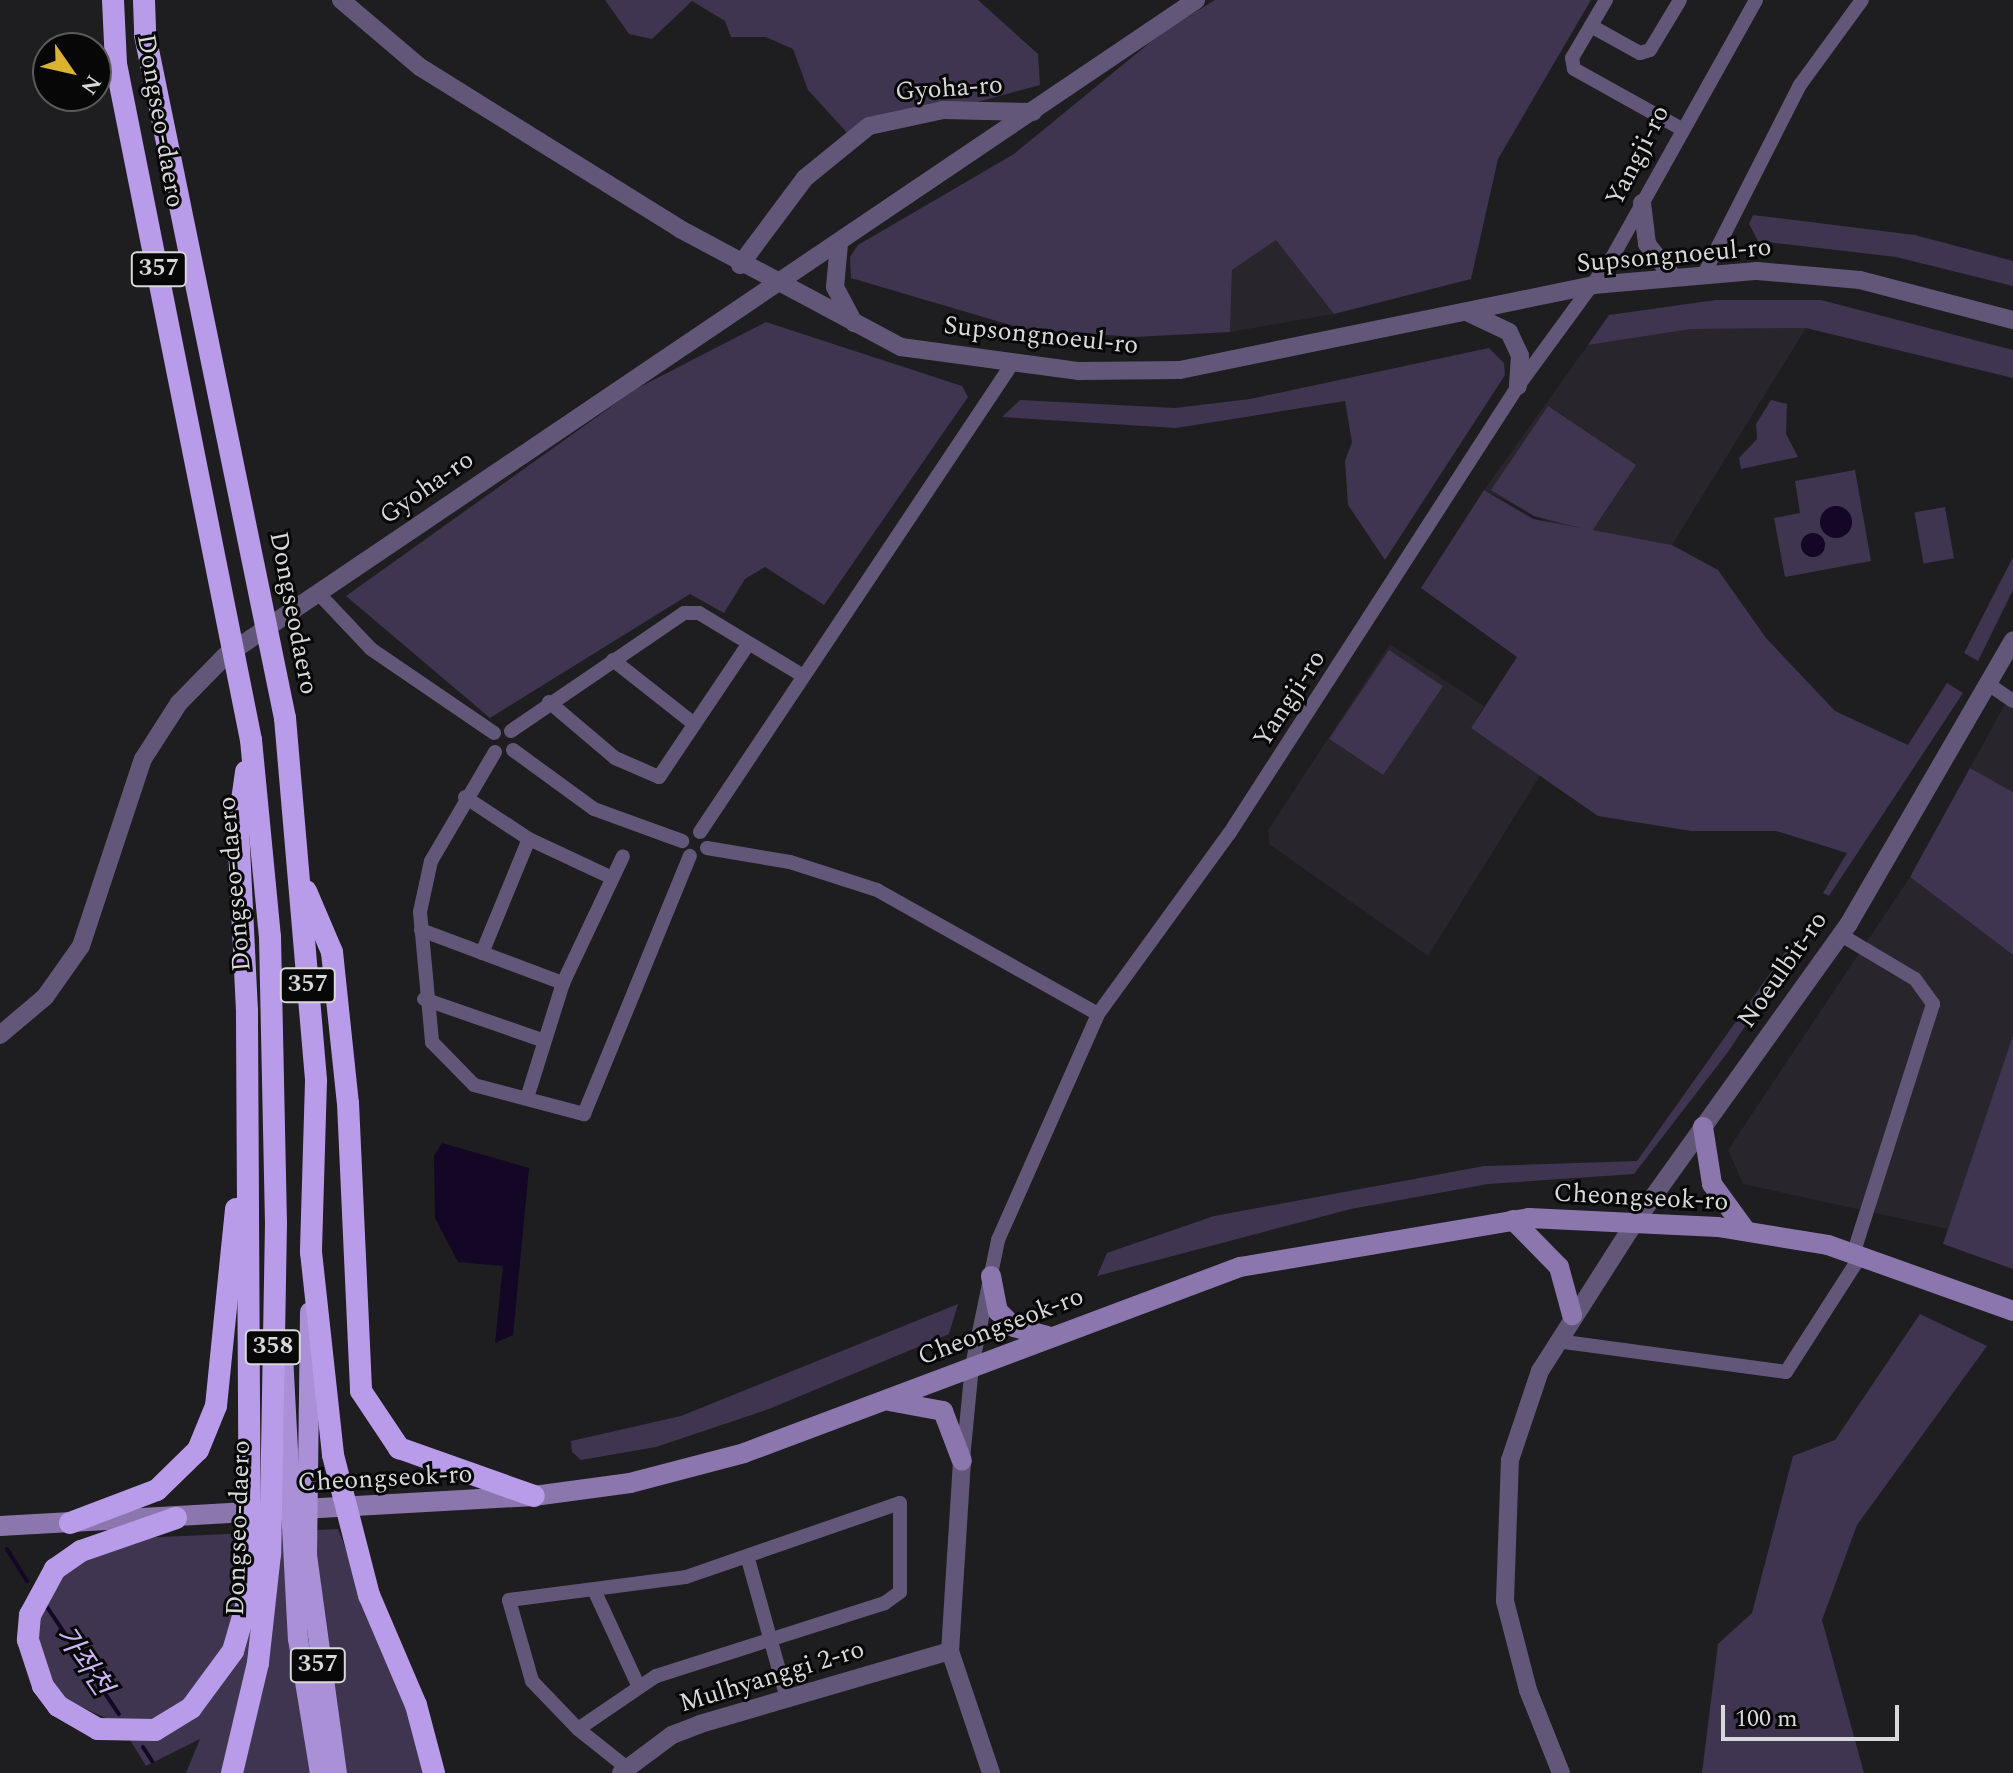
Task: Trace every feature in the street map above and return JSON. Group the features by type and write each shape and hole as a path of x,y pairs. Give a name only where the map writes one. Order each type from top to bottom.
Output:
{"highway":[{"name":"Dongseo-daero","path":"113,0 116,64 214,537 251,740 270,937 280,1555 232,1773"},
{"name":"Dongseo-daero","path":"144,0 145,35 246,519"},
{"name":"Dongseodaero","path":"246,519 285,718 298,873"},
{"path":"251,740 238,829 246,1104 280,1470"},
{"path":"298,873 332,952 348,1103 361,1391 399,1448 534,1496"},
{"name":"357","path":"298,873 316,1081 311,1252"},
{"path":"70,1523 157,1490 198,1450 216,1406 246,1104"},
{"name":"358","path":"311,1252 333,1455 369,1595 416,1705 434,1773"},
{"path":"176,1518 81,1551 41,1591 30,1615 32,1664 58,1706 78,1720 137,1734 191,1708 233,1651 280,1555"}],"main road":[{"path":"1703,1127 1712,1184 1746,1231"},
{"name":"Cheongseok-ro","path":"0,1526 534,1496 630,1483 744,1453 1048,1336 1240,1267 1513,1220 1746,1231 1858,1253 2013,1311"},
{"path":"1513,1220 1559,1267 1572,1315"},
{"name":"357","path":"311,1252 280,1470 280,1555 320,1773"},
{"path":"991,1276 998,1311 1014,1327 1048,1336"},
{"path":"885,1400 943,1411 962,1461"},
{"name":"357","path":"280,1555 337,1773"}],"street":[{"name":"Supsongnoeul-ro","path":"341,0 420,67 740,265 901,347 1012,364 1180,370 1469,313 1593,285 1704,274 1823,273 2013,320"},
{"name":"Gyoha-ro","path":"0,1035 45,997 81,946 143,759 179,703 225,656 320,595 1196,0"},
{"path":"1606,0 1572,58 1574,69 1680,128"},
{"path":"1591,26 1640,53 1650,50 1680,0"},
{"name":"Yangji-ro","path":"962,1461 972,1366 991,1276 1038,1138 1098,1014 1229,834 1518,386 1593,285 1642,203 1680,128 1756,0"},
{"path":"1704,274 1800,85 1862,0"},
{"name":"Gyoha-ro","path":"740,265 805,178 869,126 943,110 1033,112"},
{"path":"1642,203 1647,244 1673,277"},
{"path":"839,244 835,287 854,323"},
{"path":"1469,313 1509,332 1520,356 1518,386"},
{"path":"682,841 700,832 800,674 1012,364"},
{"path":"320,595 371,649 494,733 511,731 549,702 684,613 699,613 800,674"},
{"name":"Noeulbit-ro","path":"1561,1773 1528,1690 1505,1601 1510,1460 1557,1341 1633,1225 1841,935 1991,686 2013,640"},
{"path":"549,702 615,758 659,777 749,643"},
{"path":"613,660 694,724"},
{"path":"1991,686 2013,701"},
{"path":"511,731 513,750"},
{"path":"494,733 495,752 465,797 431,861 421,930 424,999 443,1060 474,1085 584,1114 690,856 707,848 790,862 877,890 1098,1014"},
{"path":"495,752 513,750 594,809 682,841 690,856"},
{"path":"465,797 529,839 610,877"},
{"path":"700,832 707,848"},
{"path":"482,953 529,839"},
{"path":"527,1098 542,1040 563,983 610,877 623,856"},
{"path":"421,930 563,983"},
{"path":"1557,1341 1786,1372 1858,1253 1933,1004 1915,979 1841,935"},
{"path":"424,999 542,1040"},
{"path":"962,1461 950,1651 991,1773"},
{"path":"578,1729 638,1685 772,1642 900,1592 900,1503 748,1559 595,1592 509,1600 532,1681 578,1729 623,1770"},
{"path":"748,1559 787,1699"},
{"path":"595,1592 638,1685"},
{"name":"Mulhyanggi 2-ro","path":"623,1770 672,1735 950,1651"}],"shaded area":[{"path":"605,0 978,0 1038,54 1040,85 850,136 808,90 793,49 766,37 731,37 725,21 692,1 652,39 629,34"},
{"path":"1215,0 1591,0 1498,159 1471,279 1334,314 1276,240 1232,270 1230,332 1135,337 1024,329 851,278 850,257 858,245 1014,154 1164,31"},
{"path":"1753,215 1915,235 2013,261 2013,286 1896,257 1758,241 1749,224"},
{"path":"1276,240 1334,314 1230,332 1232,270"},
{"path":"1716,300 1821,300 2013,350 2013,378 1806,328 1691,329 1588,345 1609,315"},
{"path":"766,322 962,386 968,397 824,605 765,567 745,579 724,613 690,594 490,718 346,596 636,389"},
{"path":"1806,328 1672,545 1569,531 1484,490 1588,345 1691,329"},
{"path":"1489,348 1504,363 1505,375 1385,560 1348,505 1345,461 1352,442 1345,401 1176,428 1002,417 1020,400 1175,408 1250,399"},
{"path":"1771,400 1787,404 1786,434 1798,457 1741,469 1739,458 1757,439 1756,424"},
{"path":"1548,406 1636,465 1592,531 1534,516 1491,490"},
{"path":"1855,470 1871,561 1785,577 1774,518 1800,513 1795,481"},
{"path":"1484,490 1533,519 1672,545 1718,570 1766,638 1835,711 1908,745 1947,683 1963,693 1829,896 1823,893 1847,853 1776,831 1691,831 1598,816 1471,728 1517,657 1421,588"},
{"path":"1836,506 1847,511 1852,522 1847,533 1836,538 1825,533 1820,522 1825,511"},
{"path":"1945,507 1954,558 1924,564 1914,512"},
{"path":"1813,533 1821,537 1825,545 1821,553 1813,557 1805,553 1801,545 1805,537"},
{"path":"2013,557 2013,590 1978,661 1964,653"},
{"path":"1390,644 1484,706 1471,728 1541,774 1428,956 1269,844 1268,830"},
{"path":"1389,650 1443,686 1383,775 1329,739"},
{"path":"2013,689 2013,792 1970,768"},
{"path":"1970,768 2013,792 2013,955 1910,877"},
{"path":"1910,877 2013,955 2013,1035 1948,1229 1743,1184 1728,1150"},
{"path":"1793,941 1799,945 1728,1052 1634,1174 1488,1184 1351,1209 1097,1276 1107,1253 1214,1216 1484,1166 1637,1161"},
{"path":"2013,1035 2013,1269 1943,1244"},
{"path":"442,1143 529,1168 513,1335 495,1343 503,1266 458,1262 435,1218 434,1156"},
{"path":"958,1304 949,1334 769,1409 656,1447 581,1460 572,1452 571,1441 681,1416"},
{"path":"1920,1314 1987,1346 1857,1525 1822,1620 1864,1773 1702,1773 1718,1644 1752,1613 1793,1456 1835,1440"},
{"path":"338,1529 408,1709 423,1773 186,1773 200,1739 146,1766 121,1725 64,1699 40,1661 37,1617 45,1595 79,1559 138,1538"}],"waterway":[{"name":"가좌천","path":"7,1549 27,1581"},
{"name":"가좌천","path":"47,1607 119,1714"},
{"name":"가좌천","path":"143,1747 152,1761"}]}
